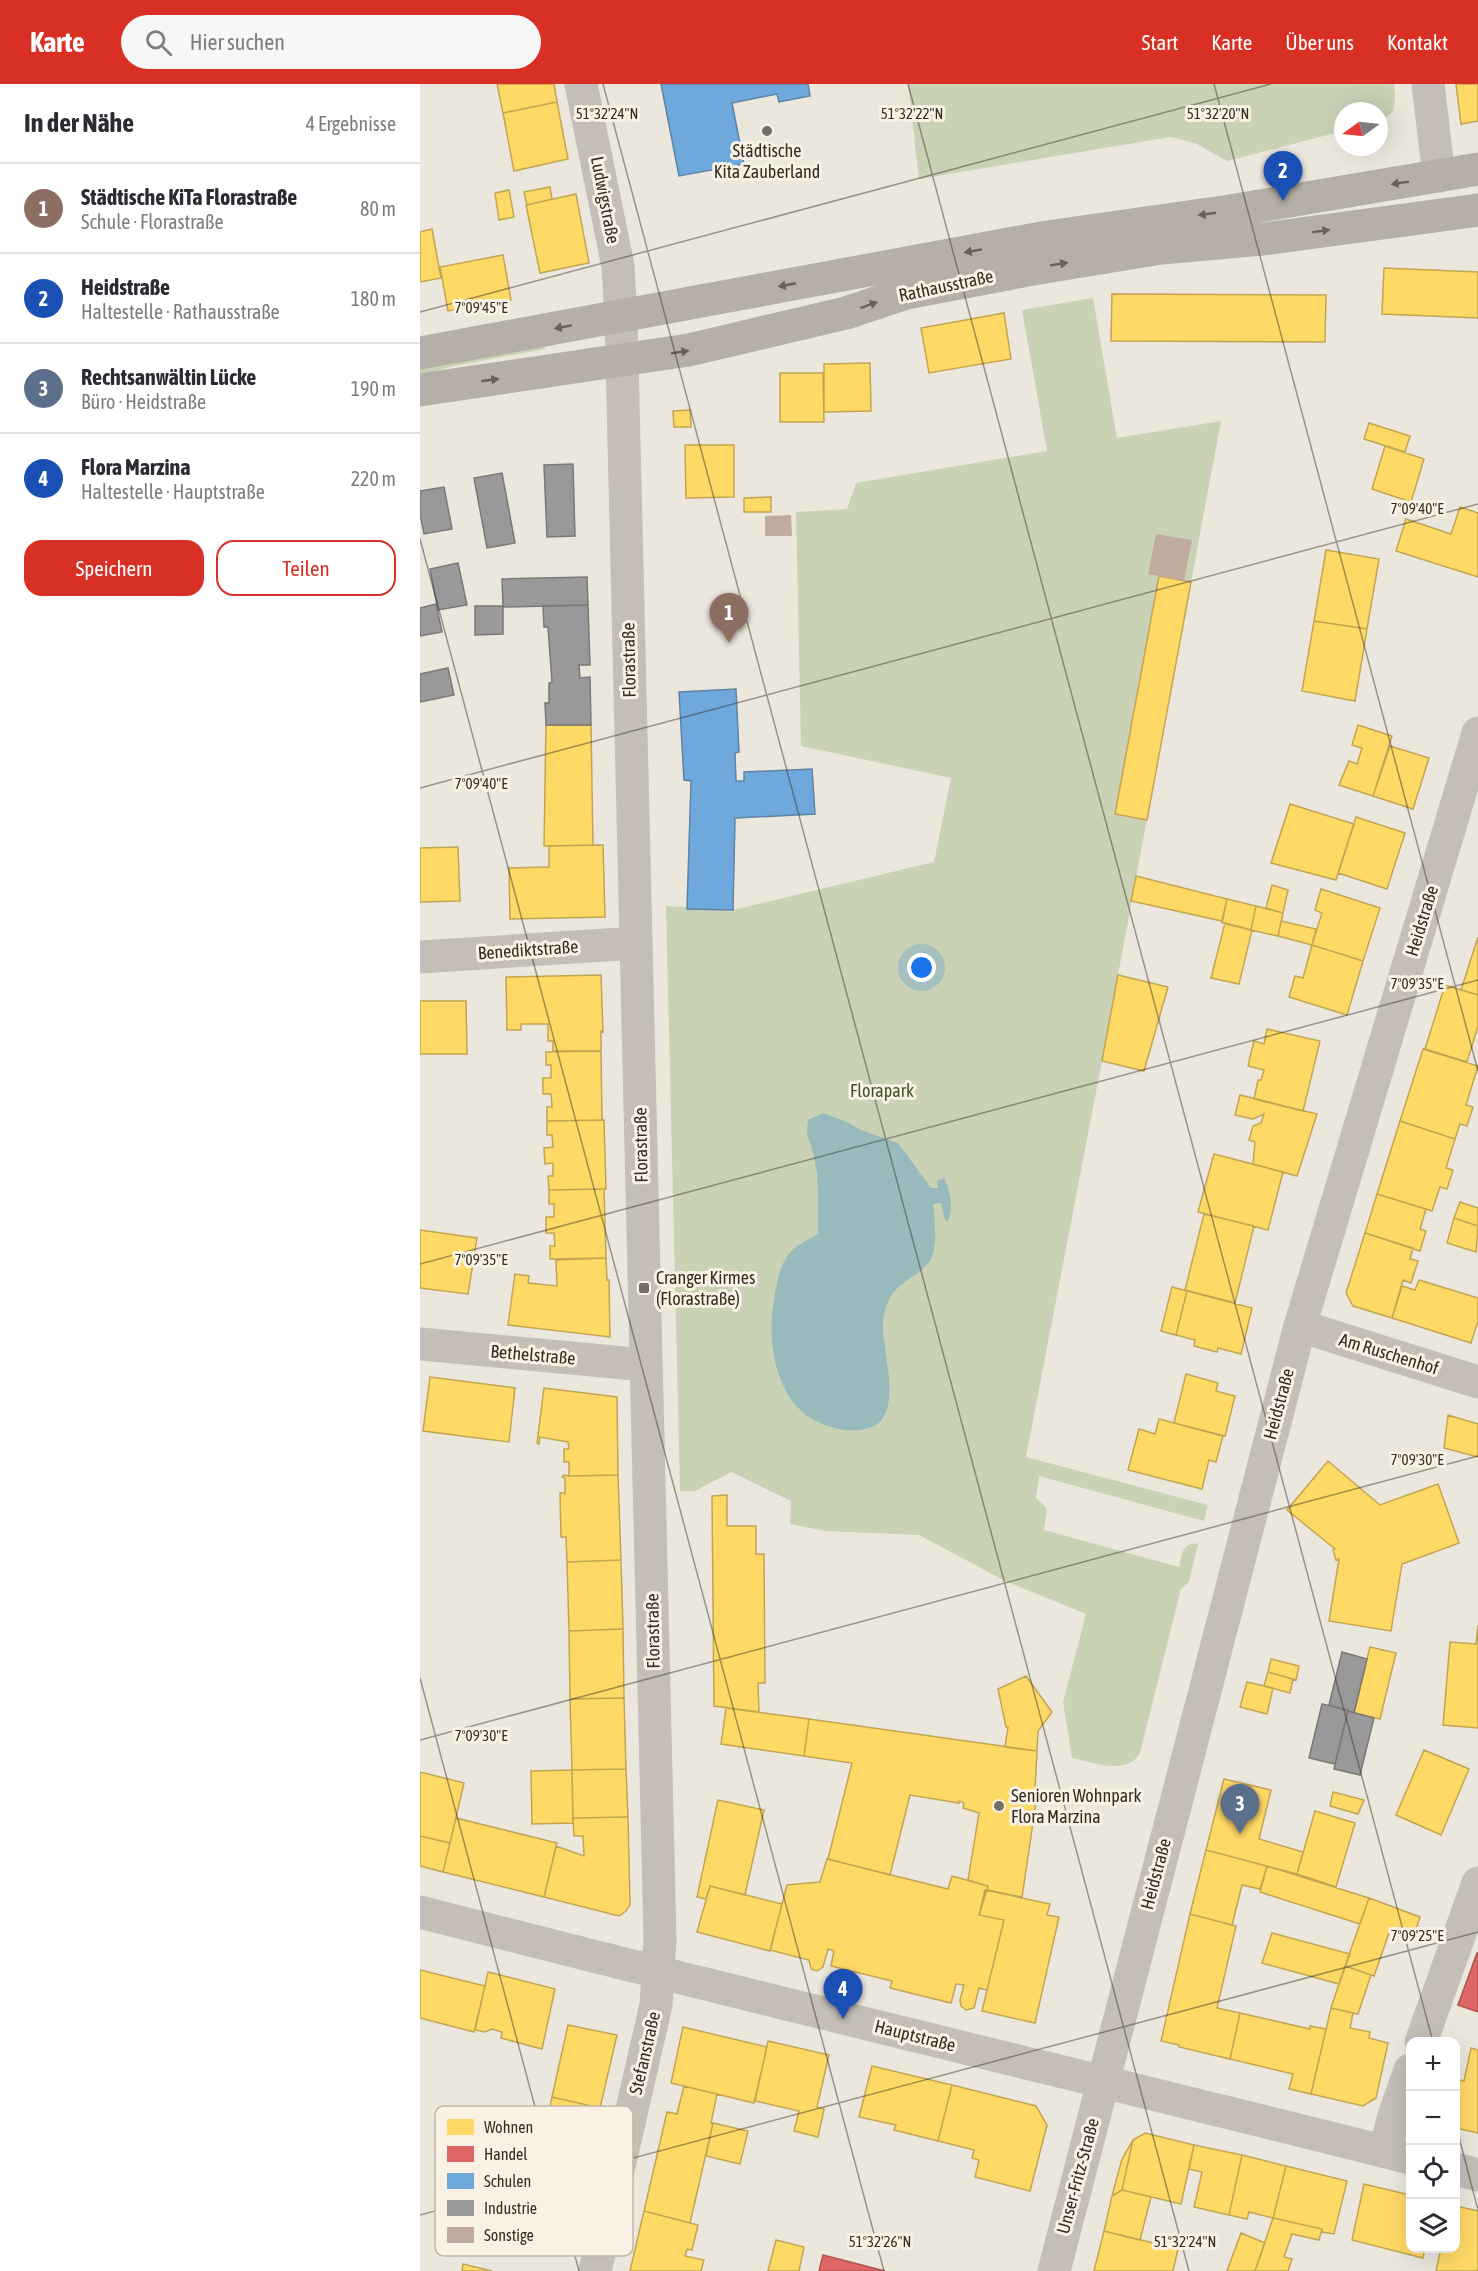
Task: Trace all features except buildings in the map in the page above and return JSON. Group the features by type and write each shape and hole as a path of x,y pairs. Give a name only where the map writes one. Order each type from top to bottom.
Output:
{"street":[{"name":"Ludwigstraße","path":"581,84 618,266 621,317"},
{"path":"1428,84 1439,176"},
{"name":"Rathausstraße","path":"420,353 1047,237 1230,211 1478,169"},
{"name":"Rathausstraße","path":"420,390 689,350 846,313 906,293 1033,268 1161,248 1263,239 1478,210"},
{"name":"Florastraße","path":"621,317 660,1939 659,1974"},
{"name":"Heidstraße","path":"1103,2082 1300,1326 1478,733"},
{"name":"Benediktstraße","path":"420,957 636,943"},
{"name":"Am Ruschenhof","path":"1300,1326 1478,1382"},
{"name":"Bethelstraße","path":"420,1344 646,1365"},
{"path":"1423,2037 1478,1884"},
{"name":"Hauptstraße","path":"420,1912 659,1974 1398,2155"},
{"name":"Stefanstraße","path":"633,2106 656,2004 659,1974"},
{"name":"Unser-Fritz-Straße","path":"1054,2271 1103,2082"},
{"path":"1398,2155 1393,2119 1406,2082"},
{"path":"1460,2170 1478,2175"},
{"name":"Stefanstraße","path":"596,2271 599,2256"}],"green space":[{"path":"908,84 1394,84 1393,112 1388,116 1388,102 1334,102 1334,133 1227,161 1197,144 1171,137 919,179"},
{"name":"Florapark","path":"1093,298 1117,438 1221,421 1026,1457 1208,1505 1204,1521 1039,1476 1036,1498 1047,1509 1044,1530 1179,1567 1186,1547 1198,1544 1189,1582 1181,1589 1140,1753 1134,1760 1118,1766 1072,1758 1063,1702 1086,1614 1005,1581 919,1535 825,1531 790,1524 791,1501 731,1472 695,1491 680,1491 666,906 733,910 934,862 951,778 801,746 796,512 847,509 856,483 1047,451 1022,310"},
{"path":"543,341 545,349 454,366 420,376 420,363"}],"water":[{"path":"823,1113 898,1143 931,1188 938,1188 937,1181 944,1178 950,1200 951,1211 948,1221 945,1220 941,1203 933,1204 935,1240 930,1261 891,1295 887,1304 883,1324 889,1380 887,1409 882,1420 862,1430 831,1427 812,1419 797,1407 778,1373 774,1354 772,1313 781,1269 791,1251 818,1234 817,1176 807,1127 808,1120"}],"place":[{"name":"Städtische Kita Zauberland","path":"767,131"},
{"name":"Heidstraße","path":"1283,201"},
{"name":"Städtische KiTa Florastraße","path":"729,643"},
{"name":"Cranger Kirmes (Florastraße)","path":"644,1288"},
{"name":"Senioren Wohnpark Flora Marzina","path":"999,1806"},
{"name":"Rechtsanwältin Lücke","path":"1240,1834"},
{"name":"Flora Marzina","path":"843,2019"}]}
